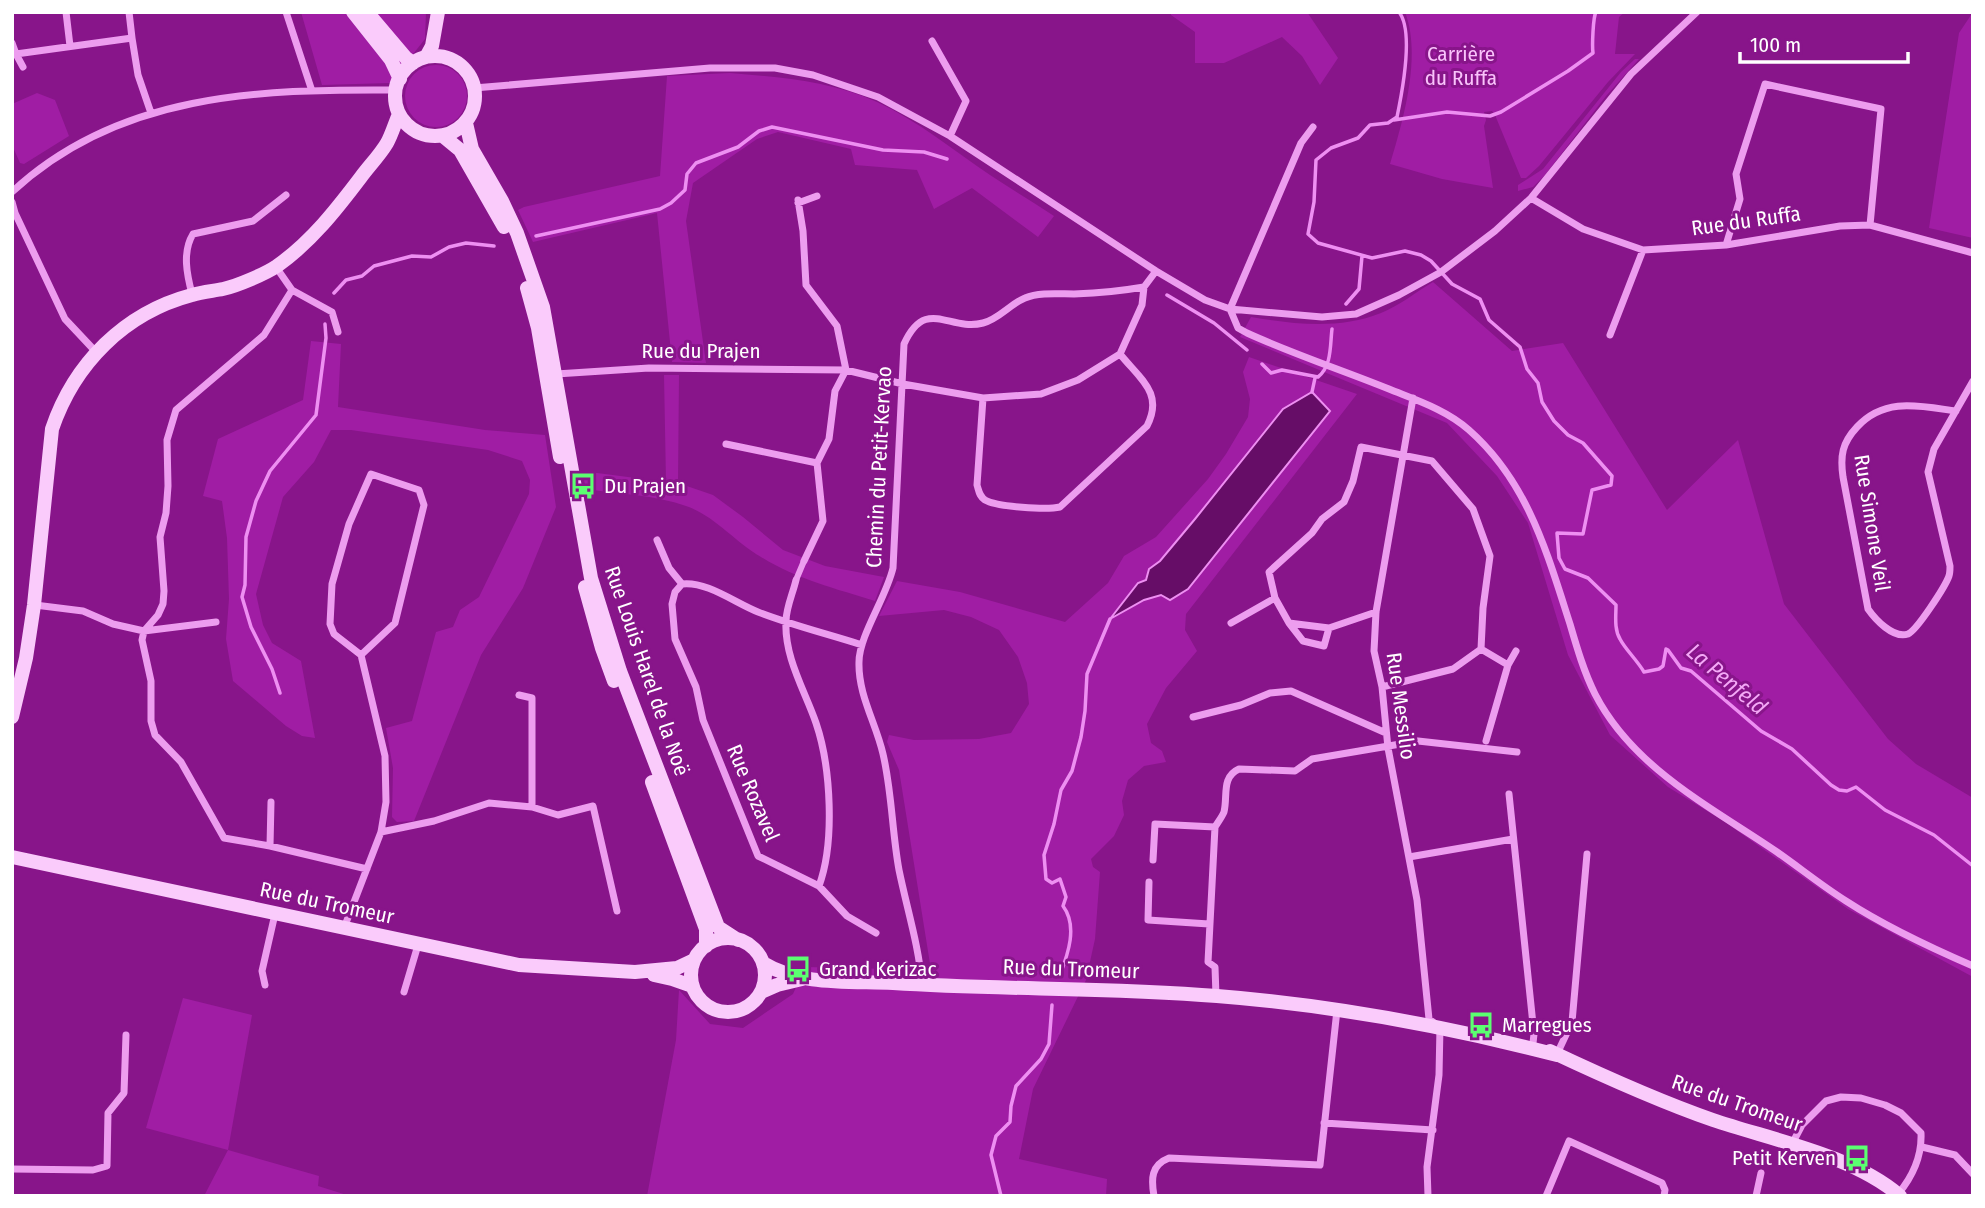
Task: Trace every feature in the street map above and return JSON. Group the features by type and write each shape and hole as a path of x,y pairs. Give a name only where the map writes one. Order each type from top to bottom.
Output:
{"main road":[{"path":"353,12 391,60 398,85"},
{"path":"367,12 406,58 420,60 448,57 463,67 469,75 475,98 466,123 443,136 430,136 406,125 395,101 404,71 420,60 432,46 437,15"},
{"path":"437,15 448,57"},
{"path":"12,717 34,605 52,429 69,388 96,352 117,332 142,315 192,295 226,289 275,266 326,222 387,144 399,114"},
{"name":"Rue Louis Harel de la Noë","path":"466,123 472,149 502,201 528,260 543,307 582,531 605,626 718,927 738,940"},
{"path":"387,144 400,136 417,132"},
{"name":"Rue Louis Harel de la Noë","path":"443,136 460,150 496,211 521,267 538,328 589,607 706,929 706,946"},
{"name":"Rue du Tromeur","path":"12,857 519,965 635,972 672,978 692,986"},
{"path":"716,940 738,940 757,953 763,963 765,978 761,992 752,1004 739,1011 725,1013 711,1009 699,999 692,986 691,973 694,960 706,946 716,940"},
{"name":"Rue du Tromeur","path":"635,972 677,968 694,960"},
{"name":"Rue du Tromeur","path":"763,963 777,972 803,978 1216,996 1435,1023 1533,1043 1711,1119 1853,1166 1878,1179 1899,1195"},
{"name":"Rue du Tromeur","path":"761,992 803,978"},
{"name":"Rue du Tromeur","path":"1435,1023 1557,1055"}],"street":[{"path":"66,12 70,46"},
{"path":"129,12 138,75 151,113"},
{"path":"286,12 312,91"},
{"path":"474,89 710,68 775,68 813,75 878,97 950,136 1156,271 1205,300 1230,309 1310,317 1356,314 1420,285 1454,263 1531,198 1631,74 1697,12"},
{"path":"16,54 132,38"},
{"path":"932,41 966,101 950,136"},
{"path":"12,43 23,67"},
{"path":"1726,245 1740,200 1736,174 1765,84 1881,109 1870,225"},
{"path":"12,192 65,151 123,122 151,113 217,98 398,85"},
{"path":"1313,127 1301,143 1230,309 1238,328 1266,342 1413,398 1442,411 1467,427 1483,443 1520,493 1534,519 1595,693 1612,721 1637,751 1677,785 1845,901 1901,933 1973,966"},
{"path":"192,295 186,253 187,243 193,234 253,221 286,195"},
{"path":"817,196 798,201 807,285 837,326 846,370 835,391 828,439 817,463 823,521 796,580 786,621 792,659 817,726 830,799 825,867 819,886 847,916 876,933"},
{"name":"Rue du Ruffa","path":"1531,198 1583,229 1643,250 1726,245 1840,226 1870,225 1973,253"},
{"path":"12,202 65,319 96,352"},
{"path":"1610,335 1643,250"},
{"path":"275,266 292,289 332,312 338,332"},
{"path":"983,398 978,485 980,496 986,501 1014,506 1049,510 1060,507 1147,426 1154,412 1152,393 1119,354 1142,305 1144,287 1156,271"},
{"name":"Chemin du Petit-Kervao","path":"922,985 920,961 899,869 883,757 861,690 859,659 893,568 904,344 919,321 936,319 969,324 983,323 1026,297 1144,287"},
{"path":"292,289 264,335 176,410 170,425 167,440 167,500 160,537 163,604 144,631 142,640 151,681 151,721 155,735 181,762 224,838 367,869"},
{"name":"Rue du Prajen","path":"556,374 649,368 846,370 903,384 983,398 1041,394 1065,387 1099,369 1119,354"},
{"path":"1956,411 1973,381"},
{"name":"Rue Messilio","path":"1413,398 1377,612 1374,651 1388,748 1417,900 1435,1023 1439,1076 1427,1167 1428,1196"},
{"name":"Rue Simone Veil","path":"1914,406 1956,411 1934,449 1928,472 1950,566 1949,577 1919,624 1908,634 1900,634 1885,627 1868,609 1842,468 1843,445 1865,418 1880,409 1914,406"},
{"path":"726,444 817,463"},
{"path":"1329,628 1324,646 1303,641 1275,598 1269,572 1312,533 1322,519 1344,502 1353,481 1361,447 1432,461 1473,509 1490,556 1481,649"},
{"path":"344,928 381,832 386,802 384,756 361,654 334,634 330,624 332,584 349,524 371,474 419,490 424,505 395,623 361,654"},
{"path":"657,540 669,568 682,584 689,583 710,590 759,612 862,645"},
{"name":"Rue Rozavel","path":"682,584 673,598 675,639 696,687 707,730 758,856 819,886"},
{"path":"1231,623 1275,598"},
{"path":"34,605 83,611 113,624 144,631 216,622"},
{"path":"1289,623 1329,628 1377,612"},
{"path":"1481,649 1508,665"},
{"path":"1381,687 1453,669 1481,649"},
{"path":"1486,741 1508,665 1516,651"},
{"path":"1194,717 1241,705 1270,693 1291,691 1386,733"},
{"path":"520,695 532,698 532,807"},
{"path":"1216,996 1215,967 1208,962 1215,827 1224,813 1227,780 1234,771 1295,771 1312,759 1418,741 1517,752"},
{"path":"1509,794 1533,1043"},
{"path":"270,846 271,802"},
{"path":"381,832 434,821 489,803 532,807 558,815 593,806 617,911"},
{"path":"1153,860 1155,824 1215,827"},
{"path":"1409,857 1513,839"},
{"path":"1557,1055 1572,1022 1587,853"},
{"path":"1149,883 1148,920 1209,924"},
{"path":"265,985 262,971 275,914"},
{"path":"404,992 418,945"},
{"path":"1154,1196 1152,1174 1160,1161 1168,1158 1320,1165 1337,1009"},
{"path":"12,1168 45,1171 93,1170 107,1166 108,1113 124,1093 126,1035"},
{"path":"1791,1145 1802,1125 1826,1101 1841,1097 1861,1098 1902,1113 1921,1133 1922,1147 1916,1166 1899,1195"},
{"path":"1324,1123 1433,1130"},
{"path":"1546,1196 1569,1141 1662,1184 1664,1196"},
{"path":"1922,1147 1955,1155 1973,1174"},
{"path":"1756,1196 1761,1173"}],"green space":[{"path":"301,12 426,12 425,39 390,83 322,85"},
{"path":"1171,12 1307,12 1338,58 1320,85 1302,56 1282,37 1224,63 1195,63 1195,32 1171,15"},
{"name":"Carrière du Ruffa","path":"1405,12 1625,12 1619,17 1615,54 1635,54 1526,178 1521,178 1492,111 1484,112 1484,126 1493,188 1442,179 1390,164 1405,109 1411,68 1410,29"},
{"path":"1973,12 1973,238 1929,228 1959,33"},
{"path":"1635,59 1639,59 1606,96 1545,175 1533,187 1518,191 1518,185 1543,169 1621,72"},
{"path":"436,65 458,74 467,96 458,118 436,127 414,118 405,96 414,74"},
{"path":"730,73 786,78 823,85 877,102 921,127 1054,216 1038,237 972,188 934,209 917,170 855,165 851,149 778,132 757,139 693,183 686,221 706,363 672,362 657,213 533,242 518,210 660,176 667,76"},
{"path":"37,93 55,100 69,136 24,164 20,163 12,145 12,104"},
{"path":"1433,282 1512,351 1563,343 1667,510 1738,440 1784,604 1888,739 1916,764 1973,798 1973,977 1848,909 1725,822 1668,787 1610,735 1568,655 1528,523 1497,476 1447,423 1240,337 1251,317 1316,324 1349,322 1394,307"},
{"path":"311,341 341,344 338,407 485,430 545,435 556,507 523,588 481,655 414,821 397,822 392,817 393,768 386,728 412,721 436,632 453,627 460,610 479,597 529,494 530,480 522,461 488,450 351,430 331,430 314,462 283,497 256,594 263,625 272,643 301,661 315,738 302,736 286,726 233,681 226,639 229,599 227,538 222,501 203,496 218,439 303,400"},
{"path":"1249,357 1357,394 1186,614 1185,630 1197,651 1166,688 1147,724 1151,743 1162,751 1166,762 1144,766 1128,780 1122,801 1124,815 1114,836 1091,859 1093,867 1100,872 1095,939 1086,980 1033,1089 1019,1159 1107,1179 1106,1196 647,1196 676,1040 679,990 710,1024 743,1028 793,994 805,967 931,970 899,770 887,742 889,735 914,740 979,739 1011,733 1029,704 1027,683 1018,657 999,630 971,617 944,610 879,616 897,581 960,592 1065,622 1108,583 1124,556 1156,537 1208,479 1226,454 1248,417 1250,399 1243,372"},
{"path":"664,375 679,375 678,483 713,495 783,550 825,566 884,577 875,601 816,583 774,565 706,516 686,506 649,497 586,489 582,471 666,482"},
{"path":"183,998 252,1015 228,1150 146,1128"},
{"path":"228,1150 319,1176 318,1186 350,1196 204,1196"}],"shaded area":[{"path":"1312,392 1330,411 1188,589 1170,600 1161,595 1144,600 1110,619 1138,583 1146,580 1149,569 1160,561 1283,409"}],"waterway":[{"name":"La Penfeld","path":"1399,12 1406,33 1406,47 1397,117 1388,123 1370,125 1358,138 1331,148 1316,160 1314,202 1308,234 1318,243 1372,258 1405,251 1421,255 1431,261 1452,284 1480,299 1489,320 1520,347 1527,369 1538,383 1542,402 1554,421 1568,435 1583,443 1612,476 1611,485 1592,490 1583,534 1557,533 1559,558 1565,569 1588,578 1616,605 1618,635 1644,672 1663,666 1666,649 1668,650 1681,668 1691,671 1761,731 1792,749 1831,785 1847,791 1856,787 1885,810 1934,835 1973,866"},
{"path":"1394,120 1447,112 1490,116 1501,112 1593,53 1596,12"},
{"path":"536,236 660,209 685,190 687,174 696,163 738,147 759,131 772,127 883,150 924,152 947,159"},
{"path":"334,293 346,280 362,276 374,266 412,256 431,257 449,247 466,243 494,246"},
{"path":"1346,304 1359,289 1362,256"},
{"path":"1167,295 1214,323 1247,350"},
{"path":"280,693 272,669 251,627 242,597 245,585 246,537 256,501 270,471 316,415 326,338 325,324"},
{"path":"1262,364 1271,373 1282,370 1318,377 1328,361 1332,329"},
{"path":"1312,392 1315,378"},
{"path":"1060,975 1070,940 1070,922 1063,906 1066,897 1060,879 1052,883 1046,879 1044,855 1061,790 1072,771 1081,737 1087,674 1110,619"},
{"path":"1001,1196 991,1155 996,1136 1010,1122 1016,1086 1041,1059 1049,1044 1052,1005"}],"place":[{"name":"Du Prajen","path":"583,486"},
{"name":"Grand Kerizac","path":"798,969"},
{"name":"Marregues","path":"1481,1025"},
{"name":"Petit Kerven","path":"1857,1158"}]}
